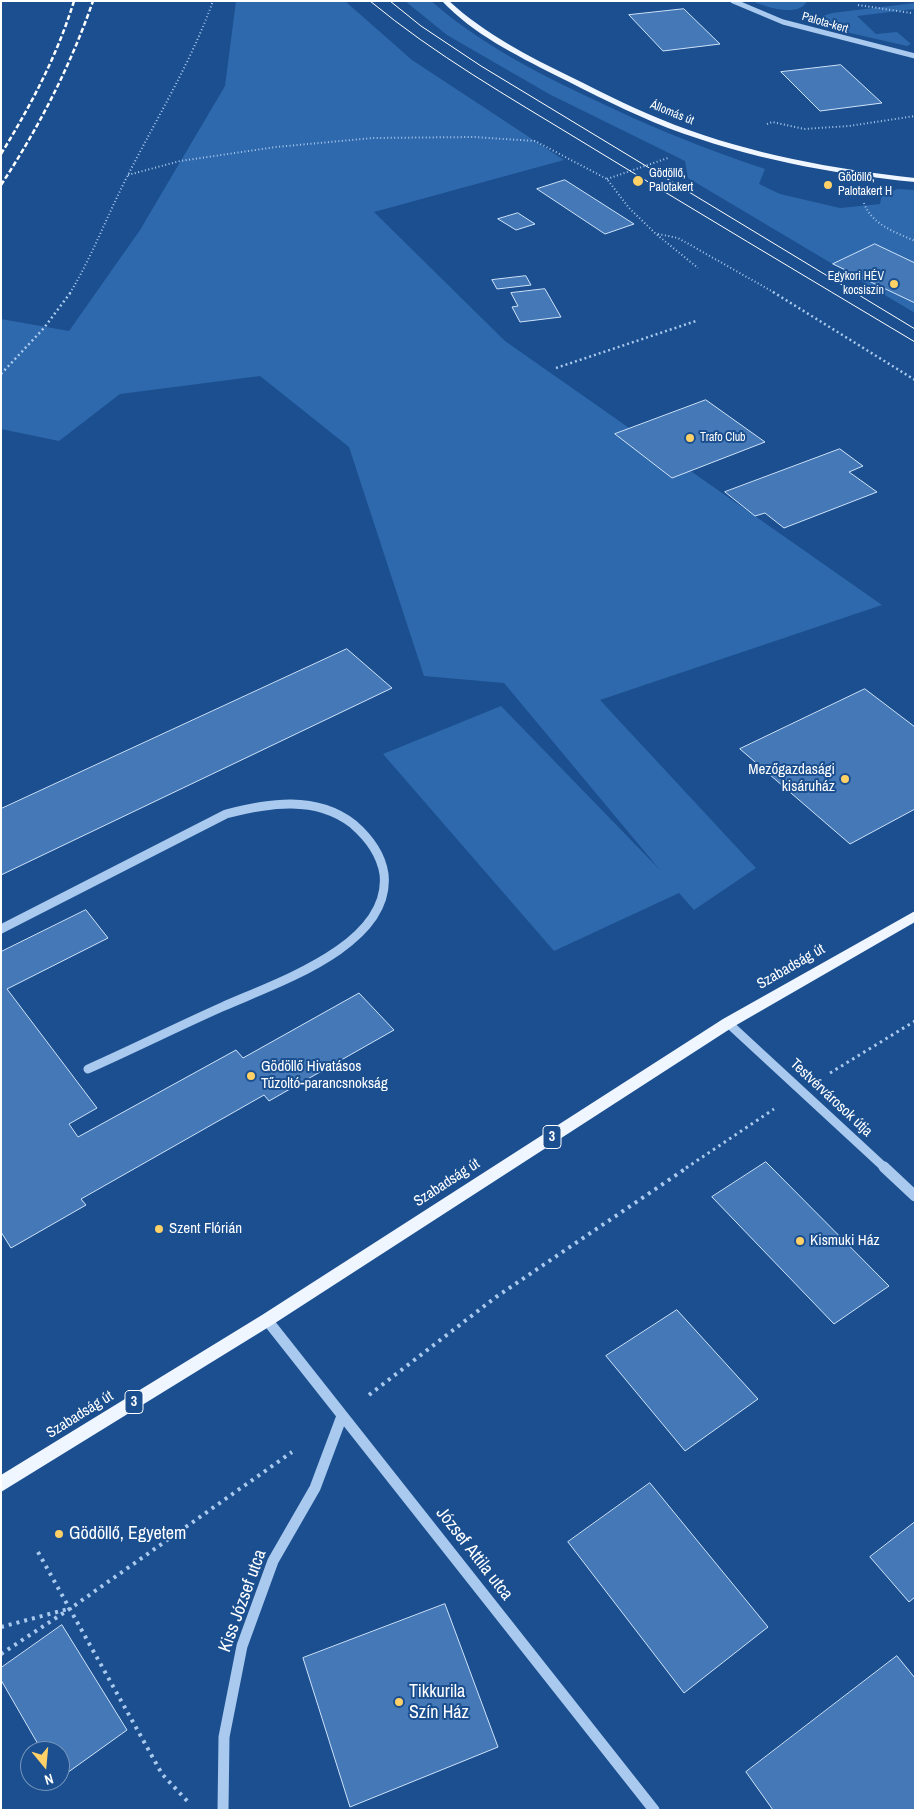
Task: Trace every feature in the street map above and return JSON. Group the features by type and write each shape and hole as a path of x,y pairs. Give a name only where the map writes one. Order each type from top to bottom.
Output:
{"main road":[{"name":"Állomás út","path":"446,1 465,19 487,34 537,63 601,95 670,126 775,158 869,176 915,180"},
{"name":"Szabadság út","path":"1,1484 267,1320 728,1023 915,916"}],"street":[{"name":"Palota-kert","path":"733,1 783,22 915,56"},
{"path":"1,929 226,814 255,806 290,802 330,811 348,821 362,832 375,849 384,867 384,890 381,906 364,929 345,945 311,968 88,1069"},
{"name":"Testvérvárosok útja","path":"728,1023 915,1196"},
{"name":"József Attila utca","path":"267,1320 654,1810"},
{"name":"Kiss József utca","path":"223,1810 224,1737 242,1646 273,1561 315,1488 342,1416"}],"path":[{"path":"1,374 58,312 84,268 128,175 183,74 204,28 213,1"},
{"path":"858,5 911,13"},
{"path":"764,126 772,122 804,129 849,126 915,116"},
{"path":"128,175 180,161 276,146 374,138 474,137 535,141 607,178 629,208 656,234 698,268"},
{"path":"607,178 668,158 711,140"},
{"path":"869,176 864,199 865,209 880,224 915,241"},
{"path":"656,234 678,238 742,273 915,380"},
{"path":"556,368 696,321"},
{"path":"342,1416 496,1297 801,1091 915,1021"},
{"path":"1,1654 71,1608 295,1450"},
{"path":"38,1552 71,1608 162,1774 196,1810"},
{"path":"1,1626 71,1608"}],"shaded area":[{"path":"236,1 345,1 412,60 564,160 374,212 505,341 882,605 600,700 756,868 694,910 679,893 554,951 383,754 501,706 660,870 504,683 424,676 349,447 260,376 120,394 59,441 1,429 1,319 69,331 140,230 225,86"},
{"path":"405,1 431,1 486,42 565,86 674,136 765,169 759,184 780,194 840,208 880,204 882,194 898,189 915,190 915,313 688,178 685,161 549,94 447,35"},
{"path":"752,1 807,1 797,9 782,10"},
{"path":"915,3 915,9 857,16 876,34 897,32 911,44 907,46 828,28 820,20 823,16 832,13"}],"building":[{"path":"684,9 720,44 663,51 629,15"},
{"path":"841,65 882,103 820,111 781,72"},
{"path":"565,180 634,224 605,234 537,189"},
{"path":"518,213 535,224 516,230 498,219"},
{"name":"Egykori HÉV kocsiszín","path":"875,244 915,263 915,303 833,264"},
{"path":"526,276 531,285 497,289 492,280"},
{"path":"545,289 561,317 520,322 512,307 518,306 511,293"},
{"name":"Trafo Club","path":"706,400 765,442 672,478 615,434"},
{"path":"840,449 863,466 849,472 877,492 784,528 765,513 755,516 725,492"},
{"path":"347,649 392,688 1,875 1,809"},
{"name":"Mezőgazdasági kisáruház","path":"865,689 915,727 915,809 850,844 740,749"},
{"name":"Gödöllő Hivatásos Tűzoltó-parancsnokság","path":"86,910 108,938 7,989 97,1108 69,1124 78,1137 236,1050 243,1058 359,993 394,1030 269,1101 264,1095 81,1199 86,1205 11,1248 1,1232 1,952"},
{"name":"Kismuki Ház","path":"766,1162 889,1286 834,1324 712,1197"},
{"path":"677,1310 758,1399 685,1451 606,1356"},
{"path":"650,1483 768,1627 684,1693 568,1542"},
{"path":"915,1522 915,1597 909,1602 870,1557"},
{"name":"Tikkurila Szín Ház","path":"445,1604 498,1747 350,1807 303,1658"},
{"path":"62,1625 127,1730 70,1771 70,1741 36,1741 1,1680 1,1668"},
{"path":"897,1656 915,1678 915,1810 773,1810 746,1772"}],"tram line":[{"path":"370,1 420,39 500,92 915,342"},
{"path":"390,1 421,26 481,66 915,329"}],"railway":[{"path":"1,154 42,80 60,41 74,1"},
{"path":"1,185 53,96 93,1"}],"place":[{"name":"Gödöllő, Palotakert","path":"638,181"},
{"name":"Gödöllő, Palotakert H","path":"828,185"},
{"name":"Egykori HÉV kocsiszín","path":"894,284"},
{"name":"Trafo Club","path":"690,438"},
{"name":"Mezőgazdasági kisáruház","path":"845,779"},
{"name":"Gödöllő Hivatásos Tűzoltó-parancsnokság","path":"251,1076"},
{"name":"Szent Flórián","path":"159,1229"},
{"name":"Kismuki Ház","path":"800,1241"},
{"name":"Gödöllő, Egyetem","path":"59,1534"},
{"name":"Tikkurila Szín Ház","path":"399,1702"}]}
